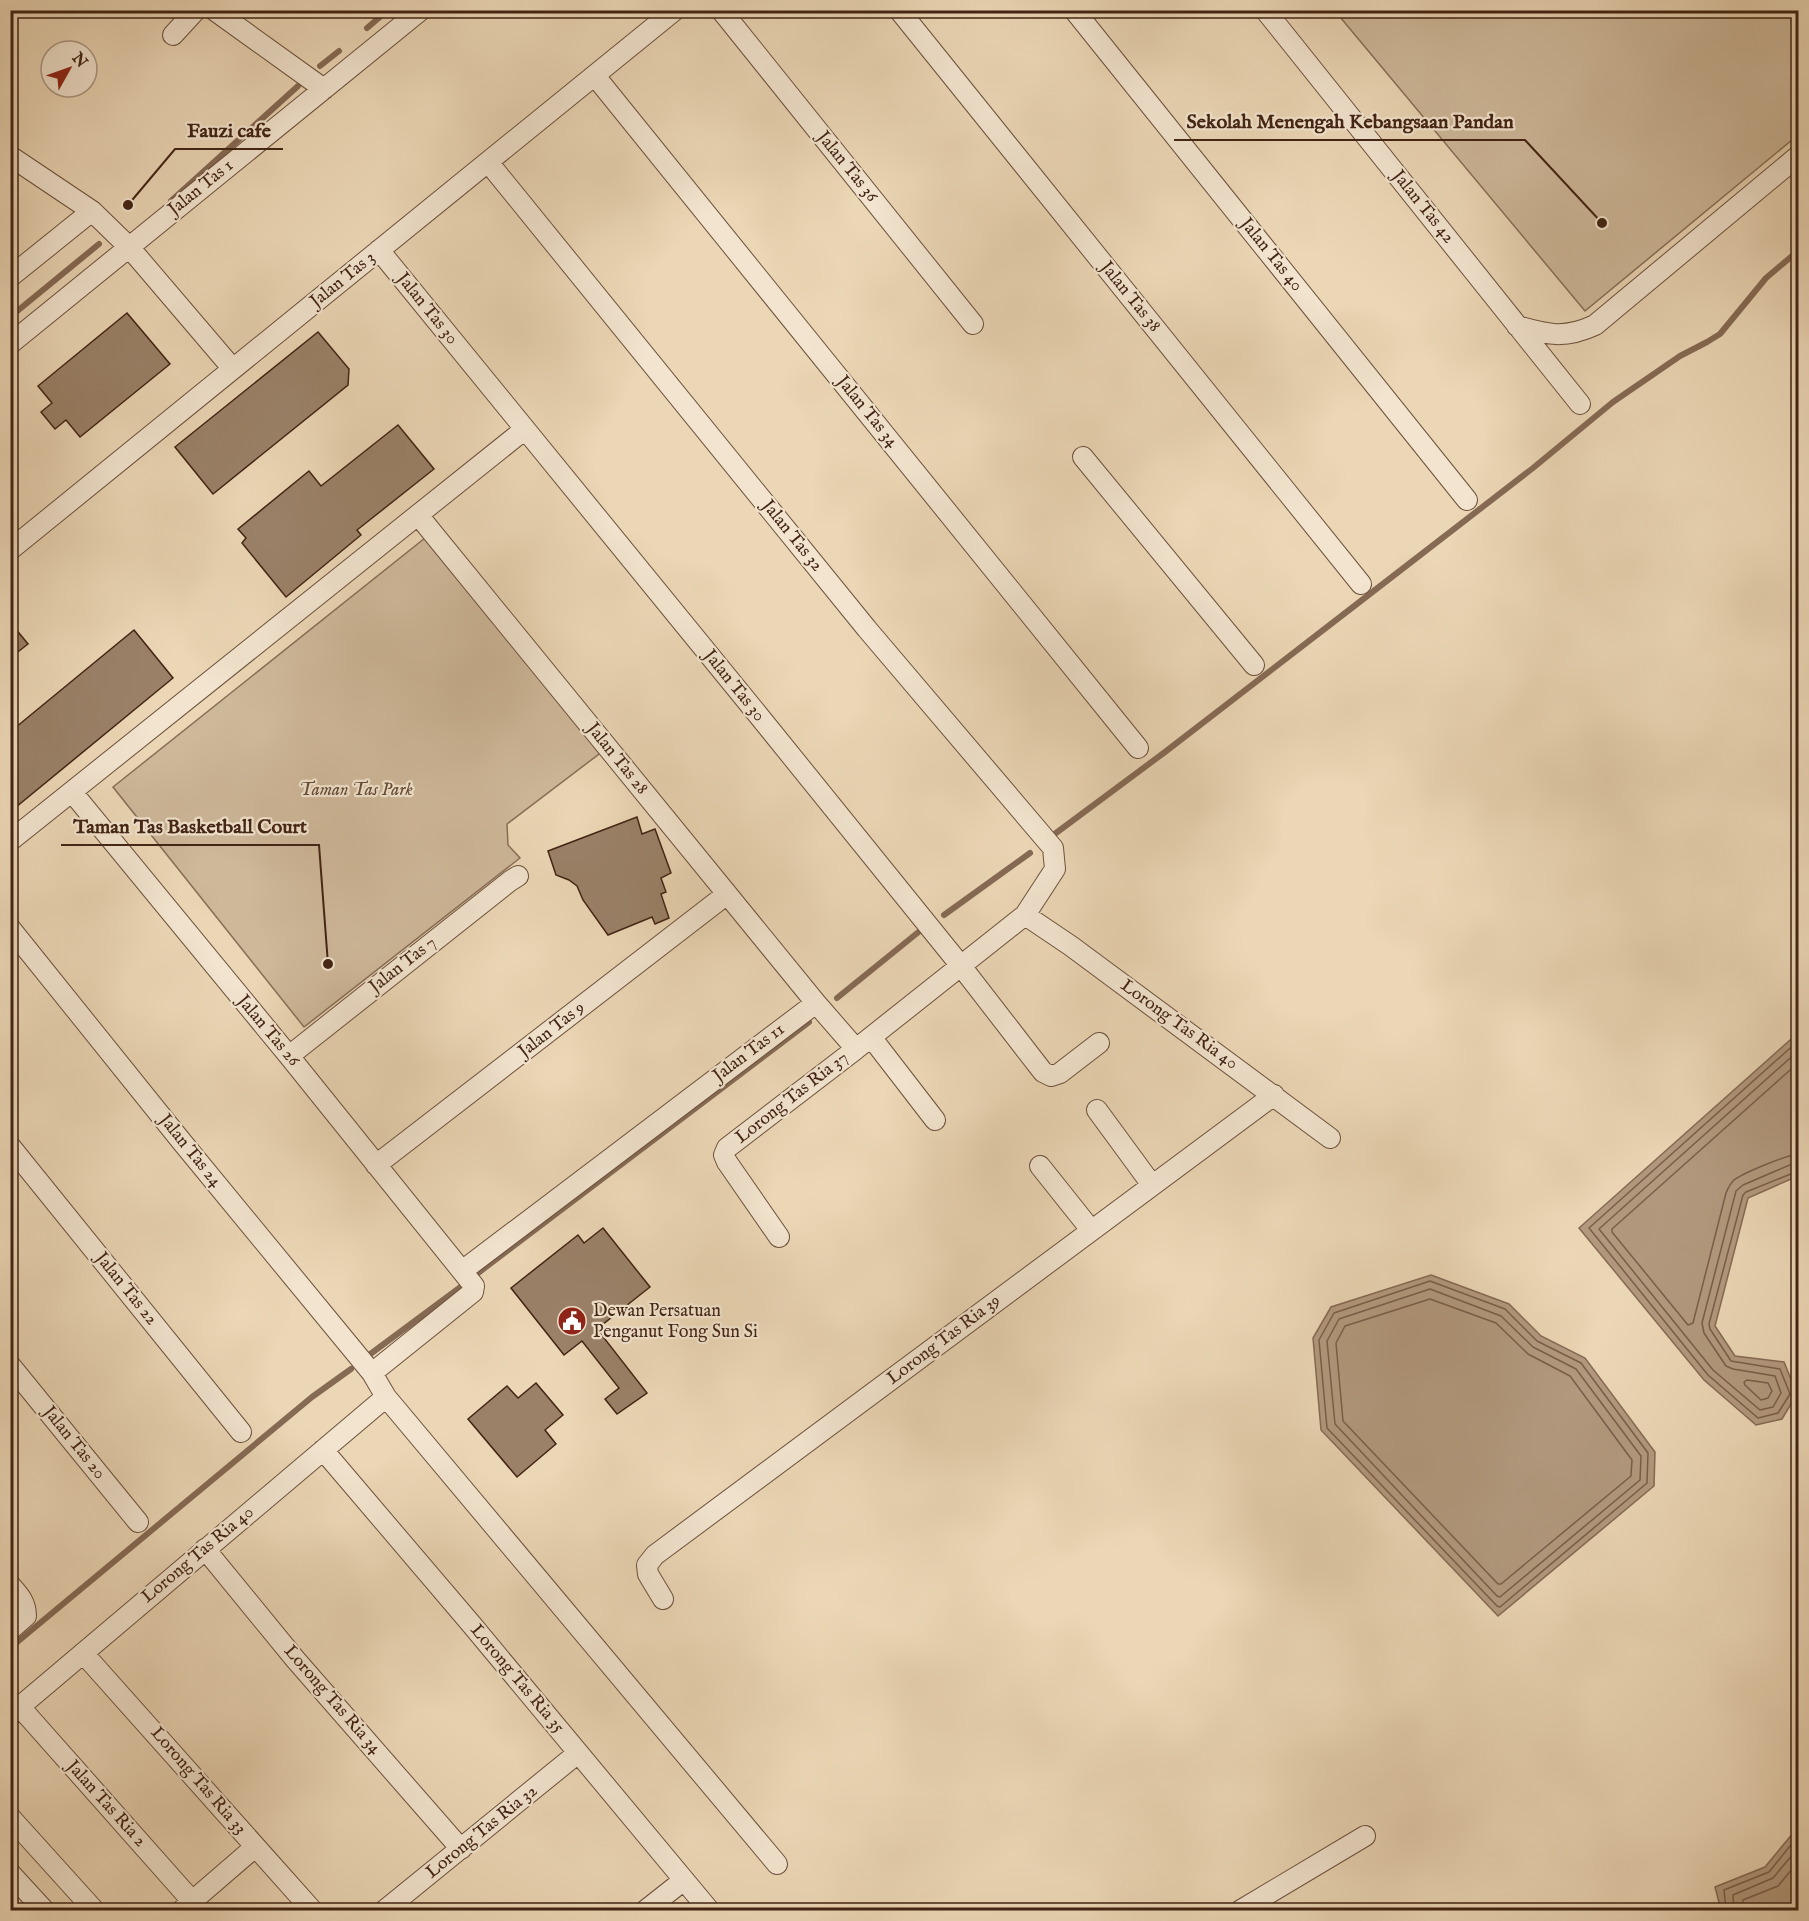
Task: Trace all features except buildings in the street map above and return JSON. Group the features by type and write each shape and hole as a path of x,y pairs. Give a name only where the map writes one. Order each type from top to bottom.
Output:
{"street":[{"path":"173,35 196,10"},
{"path":"214,10 324,88"},
{"name":"Jalan Tas 1","path":"10,344 420,10"},
{"name":"Jalan Tas 3","path":"10,550 675,10"},
{"name":"Jalan Tas 36","path":"721,10 973,324"},
{"name":"Jalan Tas 38","path":"899,10 1361,584"},
{"name":"Jalan Tas 40","path":"1074,10 1467,500"},
{"name":"Jalan Tas 42","path":"1265,10 1580,404"},
{"name":"Jalan Tas 34","path":"595,76 1138,748"},
{"path":"10,156 92,211 129,247 233,369"},
{"path":"1517,326 1545,334 1560,334 1578,333 1595,325 1798,156"},
{"name":"Jalan Tas 32","path":"488,162 867,629 1053,848 1055,869 1025,915"},
{"path":"10,277 92,211"},
{"name":"Jalan Tas 30","path":"379,250 961,966 1043,1072 1051,1076 1060,1073 1099,1044"},
{"path":"10,841 524,430"},
{"path":"1083,457 1254,665"},
{"name":"Jalan Tas 28","path":"418,515 816,1002"},
{"name":"Jalan Tas 26","path":"72,792 462,1270"},
{"name":"Jalan Tas 7","path":"289,1056 518,876"},
{"name":"Jalan Tas 9","path":"376,1165 727,894"},
{"path":"864,1043 1025,915"},
{"name":"Lorong Tas Ria 40","path":"1025,915 1071,946 1330,1138"},
{"name":"Jalan Tas 24","path":"10,928 372,1373 386,1397 777,1864"},
{"path":"816,1002 864,1043 934,1120"},
{"name":"Jalan Tas 11","path":"462,1270 816,1002"},
{"name":"Lorong Tas Ria 37","path":"779,1237 727,1162 724,1155 727,1148 864,1043"},
{"name":"Lorong Tas Ria 39","path":"663,1599 648,1574 647,1565 655,1555 1274,1095"},
{"path":"1097,1110 1152,1185"},
{"name":"Jalan Tas 22","path":"10,1146 241,1432"},
{"path":"1040,1166 1091,1230"},
{"path":"372,1373 473,1292 474,1286 462,1270"},
{"name":"Jalan Tas 20","path":"10,1365 138,1522"},
{"name":"Lorong Tas Ria 40","path":"15,1711 386,1397"},
{"name":"Lorong Tas Ria 35","path":"323,1450 709,1911"},
{"name":"Lorong Tas Ria 34","path":"205,1549 295,1659 461,1849"},
{"path":"10,1585 26,1608 26,1616 10,1630"},
{"name":"Lorong Tas Ria 33","path":"83,1653 312,1911"},
{"name":"Jalan Tas Ria 2","path":"15,1711 187,1906 255,1846"},
{"name":"Lorong Tas Ria 32","path":"385,1911 578,1753"},
{"path":"10,1817 94,1911"},
{"path":"1241,1911 1365,1836"},
{"path":"10,1873 44,1911"},
{"path":"646,1911 684,1880"}],"green space":[{"path":"1335,11 1798,11 1798,135 1585,311"},
{"name":"Taman Tas Park","path":"430,534 603,751 507,824 508,845 520,858 304,1027 113,787"}],"water":[{"path":"1798,1033 1798,1176 1748,1198 1715,1326 1735,1356 1784,1362 1797,1394 1782,1419 1756,1425 1704,1380 1579,1228"},
{"path":"1431,1275 1509,1304 1541,1336 1585,1358 1655,1452 1654,1486 1498,1616 1321,1430 1313,1338 1331,1307"},
{"path":"1798,1827 1798,1910 1780,1910 1779,1908 1721,1910 1715,1887 1765,1867"}],"waterway":[{"path":"367,28 388,10"},
{"path":"320,66 339,51"},
{"path":"171,201 298,86"},
{"path":"10,317 99,244"},
{"path":"1056,833 1165,752 1533,468 1613,402 1680,356 1720,334 1766,278 1798,251"},
{"path":"944,915 1030,853"},
{"path":"837,998 921,930"},
{"path":"478,1273 809,1022"},
{"path":"369,1355 462,1286"},
{"path":"10,1648 312,1397 351,1369"}],"place":[{"name":"Fauzi cafe","path":"128,205"},
{"name":"Sekolah Menengah Kebangsaan Pandan","path":"1602,223"},
{"name":"Taman Tas Basketball Court","path":"328,964"},
{"name":"Dewan Persatuan Penganut Fong Sun Si","path":"572,1321"}]}
